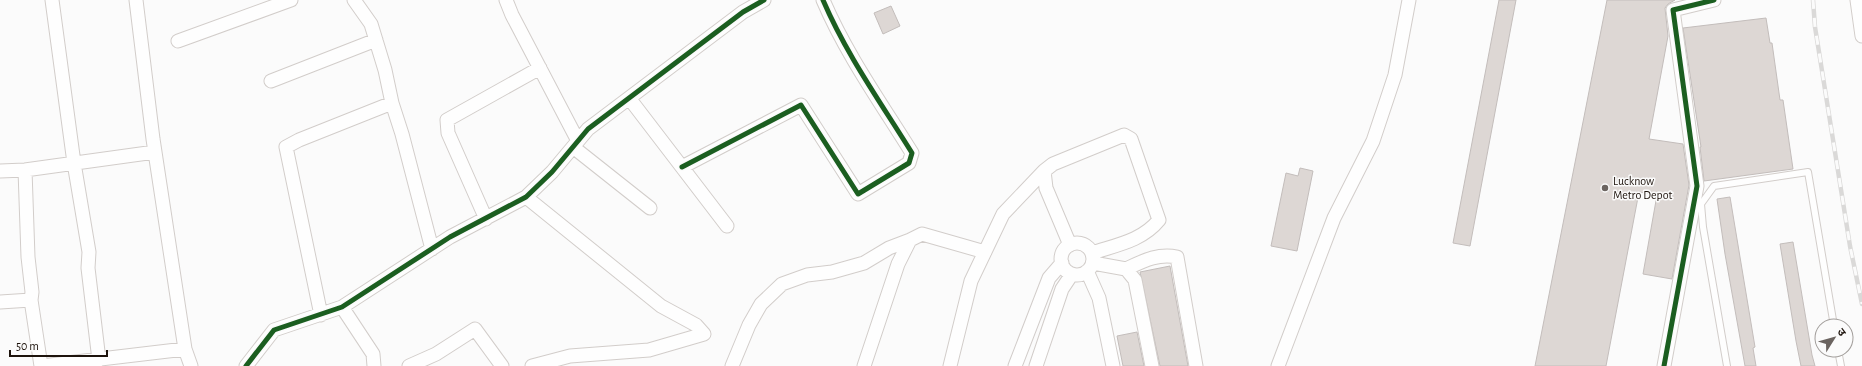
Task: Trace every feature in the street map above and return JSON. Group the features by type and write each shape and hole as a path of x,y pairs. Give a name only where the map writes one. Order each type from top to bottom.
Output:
{"street":[{"path":"52,0 74,163 89,252 88,268 99,360"},
{"path":"136,0 155,152 185,349 191,366"},
{"path":"178,41 291,0"},
{"path":"506,0 540,68 575,144 650,208"},
{"path":"246,366 274,330 342,307 450,237 526,197 552,172 588,129 742,12 764,0"},
{"path":"682,167 801,105 858,194 909,163 912,153 850,52 832,20 823,0"},
{"path":"1278,366 1334,218 1373,141 1395,75 1409,0"},
{"path":"1664,366 1697,186 1673,10 1714,0"},
{"path":"1857,0 1862,36"},
{"path":"360,2 371,24 385,70 392,103 402,134 432,249"},
{"path":"271,81 376,40"},
{"path":"486,219 468,175 448,133 447,120 540,68"},
{"path":"629,98 727,226"},
{"path":"321,315 286,147 299,140 392,103"},
{"path":"953,365 971,281 1003,214 1044,171 1053,164 1124,135 1132,140 1159,220 1153,228 1138,238 1090,262 1077,275 1068,272 1062,263"},
{"path":"0,170 25,170 155,152"},
{"path":"25,170 28,257 32,292 31,300 41,366 185,349"},
{"path":"1044,171 1046,188 1070,245"},
{"path":"526,197 661,306 696,325 704,334 649,350 570,356 532,366"},
{"path":"732,366 749,325 761,304 782,284 807,275 832,272 864,262 890,248 922,234 985,252"},
{"path":"864,366 898,264 910,240"},
{"path":"1015,366 1049,278 1062,263 1063,253 1070,245 1080,244 1085,245 1090,262 1114,366"},
{"path":"1090,262 1126,269 1150,258 1165,255 1176,257 1196,366"},
{"path":"1126,269 1136,280 1152,366"},
{"path":"1036,366 1062,289 1072,274"},
{"path":"0,302 31,300"},
{"path":"342,307 373,354 374,366"},
{"path":"409,366 436,354 475,329 502,366"}],"lane":[{"path":"1727,366 1700,204 1714,186 1808,172 1833,318"}],"building":[{"path":"1499,0 1516,0 1470,246 1453,243"},
{"name":"Lucknow Metro Depot","path":"1607,0 1675,0 1668,4 1665,8 1668,36 1649,139 1683,144 1689,185 1672,279 1643,274 1657,195 1639,192 1606,366 1535,366"},
{"path":"891,6 900,26 883,34 874,13"},
{"path":"1766,18 1770,43 1772,43 1780,100 1783,100 1793,169 1704,181 1701,147 1683,28"},
{"path":"1300,168 1313,171 1297,251 1271,246 1286,173 1298,176"},
{"path":"1730,197 1755,347 1753,348 1756,366 1745,366 1725,254 1717,199"},
{"path":"1793,242 1815,366 1801,366 1796,341 1780,244"},
{"path":"1170,266 1188,366 1160,366 1140,272"},
{"path":"1137,332 1144,366 1123,366 1117,336"}],"railway":[{"path":"1813,0 1815,27 1850,246 1862,304"}],"cycle path":[{"path":"246,366 274,330 342,307 450,237 526,197 552,172 588,129 743,12 764,0"},
{"path":"682,167 801,105 858,194 909,163 912,153 853,59 823,0"},
{"path":"1664,366 1697,186 1673,10 1714,0"}],"place":[{"name":"Lucknow Metro Depot","path":"1605,188"}]}
